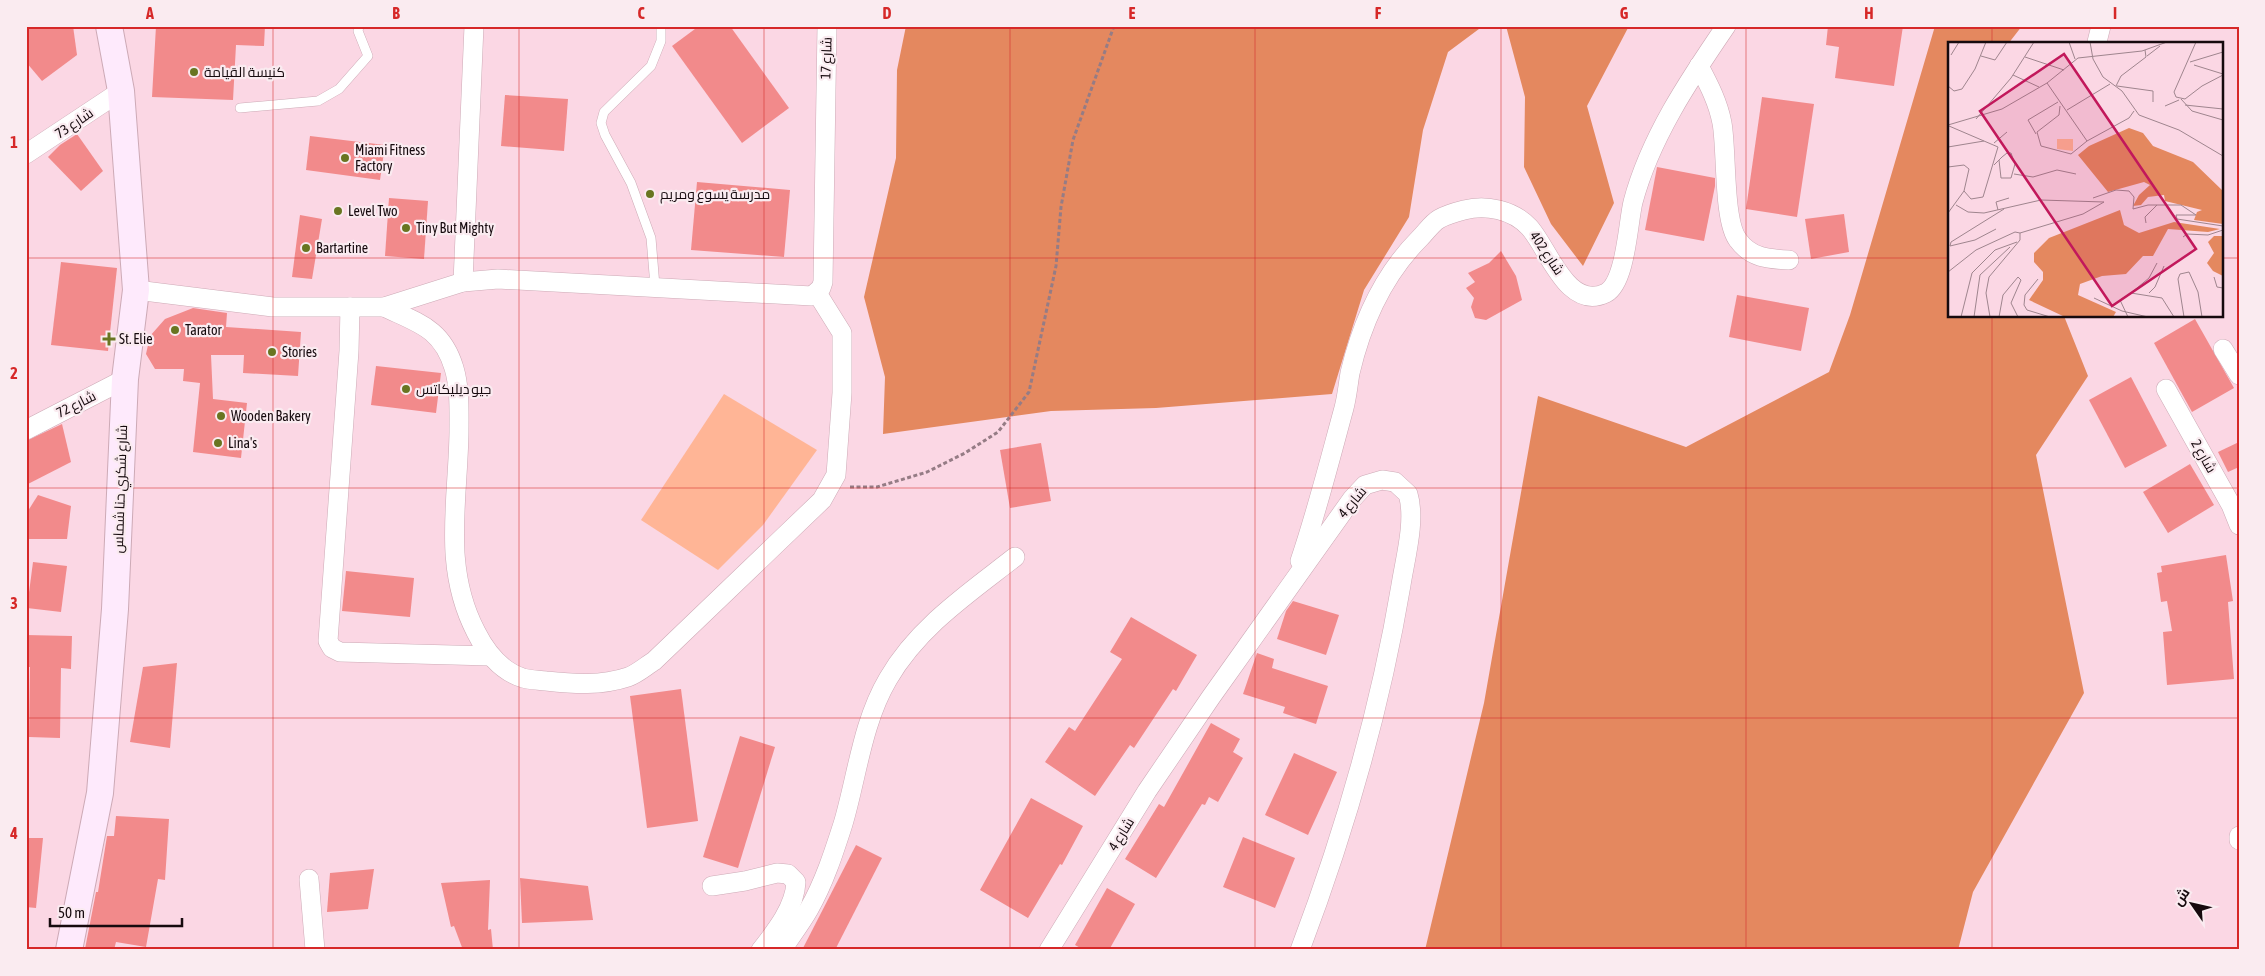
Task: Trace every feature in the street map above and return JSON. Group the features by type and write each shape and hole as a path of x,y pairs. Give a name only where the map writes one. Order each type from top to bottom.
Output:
{"street":[{"name":"شارع شكري حنا شماس","path":"69,950 100,793 115,609 125,379 136,290 122,91 109,26"},
{"path":"463,282 474,26"},
{"name":"شارع 17","path":"816,293 823,282 824,91 827,26"},
{"name":"شارع 402","path":"1293,581 1317,512 1327,466 1345,405 1350,372 1367,321 1391,270 1439,219 1476,207 1492,207 1511,215 1529,227 1566,282 1578,293 1592,296 1607,292 1616,281 1627,241 1634,200 1652,147 1699,66 1726,26"},
{"path":"1699,66 1718,102 1722,124 1730,218 1737,239 1756,256 1789,260"},
{"name":"شارع 73","path":"26,154 122,91"},
{"path":"136,290 273,307 384,307 463,282 498,279 656,286 807,297 816,293 842,333 842,394 836,475 822,500 654,661 630,676 602,684 568,684 523,678 490,656 469,618 459,591 453,536 459,408 454,368 442,341 430,328 384,307"},
{"path":"350,307 349,351 328,640 332,648 340,652 490,656"},
{"path":"2223,349 2239,375"},
{"name":"شارع 72","path":"26,430 125,379"},
{"name":"شارع 2","path":"2166,389 2231,505 2239,525"},
{"name":"شارع 4","path":"1049,950 1147,791 1293,581 1365,485 1389,480 1395,482 1406,492 1409,498 1409,536 1384,673 1353,796 1300,950"},
{"path":"782,950 810,909 823,880 843,823 864,740 887,680 924,632 950,607 1016,556"},
{"path":"712,886 745,881 777,873 788,874 796,882 796,894 761,950"},
{"path":"309,879 315,950"}],"lane":[{"path":"240,108 318,101 339,89 368,56 358,31 359,26"},
{"path":"656,286 651,238 630,184 605,135 601,123 604,112 651,66 661,41 662,26"}],"path":[{"path":"829,488 877,486 927,472 965,453 998,432 1029,392 1056,266 1061,207 1073,140 1114,26"}],"shaded area":[{"path":"906,26 1483,26 1448,52 1423,130 1409,217 1364,290 1332,394 1156,408 1051,411 883,434 885,377 864,297 896,158 897,70"},
{"path":"1506,26 1629,26 1587,106 1614,203 1583,266 1551,224 1524,167 1525,97"},
{"path":"1935,26 2022,26 2010,42 1948,42 1948,318 2065,318 2088,376 2036,455 2084,693 1973,892 1958,950 1425,950 1484,703 1538,396 1686,447 1829,372 1850,315"},
{"path":"724,394 817,450 763,525 718,570 641,520"}],"building":[{"path":"30,26 73,26 77,55 42,81 26,62 26,33"},
{"name":"كنيسة القيامة","path":"156,26 265,26 264,46 236,45 233,100 152,97"},
{"path":"699,26 730,26 789,108 742,143 672,46"},
{"path":"1828,26 1903,26 1894,86 1835,78 1839,47 1826,45"},
{"path":"505,95 568,99 564,151 501,146"},
{"path":"1762,97 1814,104 1797,217 1746,209"},
{"path":"77,134 103,171 81,191 48,157 60,145"},
{"name":"Miami Fitness Factory","path":"310,136 385,145 380,180 306,170"},
{"path":"1657,167 1715,178 1704,241 1645,230"},
{"path":"697,182 790,190 784,257 691,250"},
{"name":"Tiny But Mighty","path":"389,198 428,201 424,259 385,256"},
{"path":"1844,214 1849,252 1811,259 1805,219"},
{"name":"Bartartine","path":"300,215 322,219 312,279 292,277"},
{"path":"1501,251 1516,276 1522,300 1486,320 1475,318 1471,307 1474,298 1466,288 1475,282 1468,273 1489,263"},
{"path":"61,262 117,268 108,351 51,345"},
{"path":"1737,295 1809,308 1801,351 1729,337"},
{"path":"193,308 227,313 226,327 301,332 298,376 243,373 244,355 211,355 213,399 247,403 241,458 193,452 200,383 183,381 184,369 155,369 146,354 150,336 165,319"},
{"path":"2195,319 2234,388 2192,412 2154,343"},
{"name":"جيو ديليكاتس","path":"376,366 441,373 436,413 371,405"},
{"path":"2131,377 2167,446 2125,468 2089,400"},
{"path":"62,424 71,462 26,485 26,441"},
{"path":"2239,442 2239,467 2228,472 2218,452"},
{"path":"1041,443 1051,501 1010,508 1000,450"},
{"path":"2190,464 2214,505 2168,533 2143,492"},
{"path":"38,495 71,506 67,539 26,539 26,514"},
{"path":"2226,555 2233,601 2228,602 2234,679 2167,685 2163,632 2172,631 2167,601 2161,602 2157,573 2162,572 2161,566"},
{"path":"33,562 67,566 61,612 27,608"},
{"path":"346,571 414,578 410,617 342,611"},
{"path":"1293,601 1339,615 1326,655 1277,639 1286,611"},
{"path":"1131,617 1197,655 1176,691 1173,689 1134,748 1130,745 1095,796 1045,762 1069,727 1075,731 1122,659 1110,652"},
{"path":"26,635 72,636 71,669 61,668 60,738 29,737 30,667 26,667"},
{"path":"1257,653 1274,659 1272,668 1328,686 1316,724 1283,713 1285,707 1243,694"},
{"path":"177,663 170,748 130,742 143,667"},
{"path":"681,689 698,821 647,828 630,696"},
{"path":"1211,723 1240,739 1233,752 1243,758 1218,802 1209,797 1205,805 1202,804 1156,878 1125,859 1159,804 1164,807"},
{"path":"740,736 775,747 738,868 703,857"},
{"path":"1294,753 1337,772 1308,835 1265,815"},
{"path":"1031,798 1083,826 1062,865 1060,864 1028,918 980,890"},
{"path":"116,816 169,819 165,880 158,879 146,947 116,942 114,950 85,949 96,892 98,892 107,836 114,836"},
{"path":"1243,837 1295,858 1275,908 1223,887"},
{"path":"26,838 43,838 36,908 26,907"},
{"path":"856,845 882,858 835,950 802,950"},
{"path":"374,869 368,909 327,912 330,873"},
{"path":"520,878 588,886 593,920 522,923"},
{"path":"490,880 488,930 491,929 493,950 463,950 454,926 451,927 441,883"},
{"path":"1107,888 1135,904 1109,950 1084,950 1075,945"}],"place":[{"name":"كنيسة القيامة","path":"194,72"},
{"name":"Miami Fitness Factory","path":"345,158"},
{"name":"مدرسة يسوع ومريم","path":"650,194"},
{"name":"Level Two","path":"338,211"},
{"name":"Tiny But Mighty","path":"406,228"},
{"name":"Bartartine","path":"306,248"},
{"name":"Tarator","path":"175,330"},
{"name":"St. Elie","path":"109,339"},
{"name":"Stories","path":"272,352"},
{"name":"جيو ديليكاتس","path":"406,389"},
{"name":"Wooden Bakery","path":"221,416"},
{"name":"Lina's","path":"218,443"}]}
